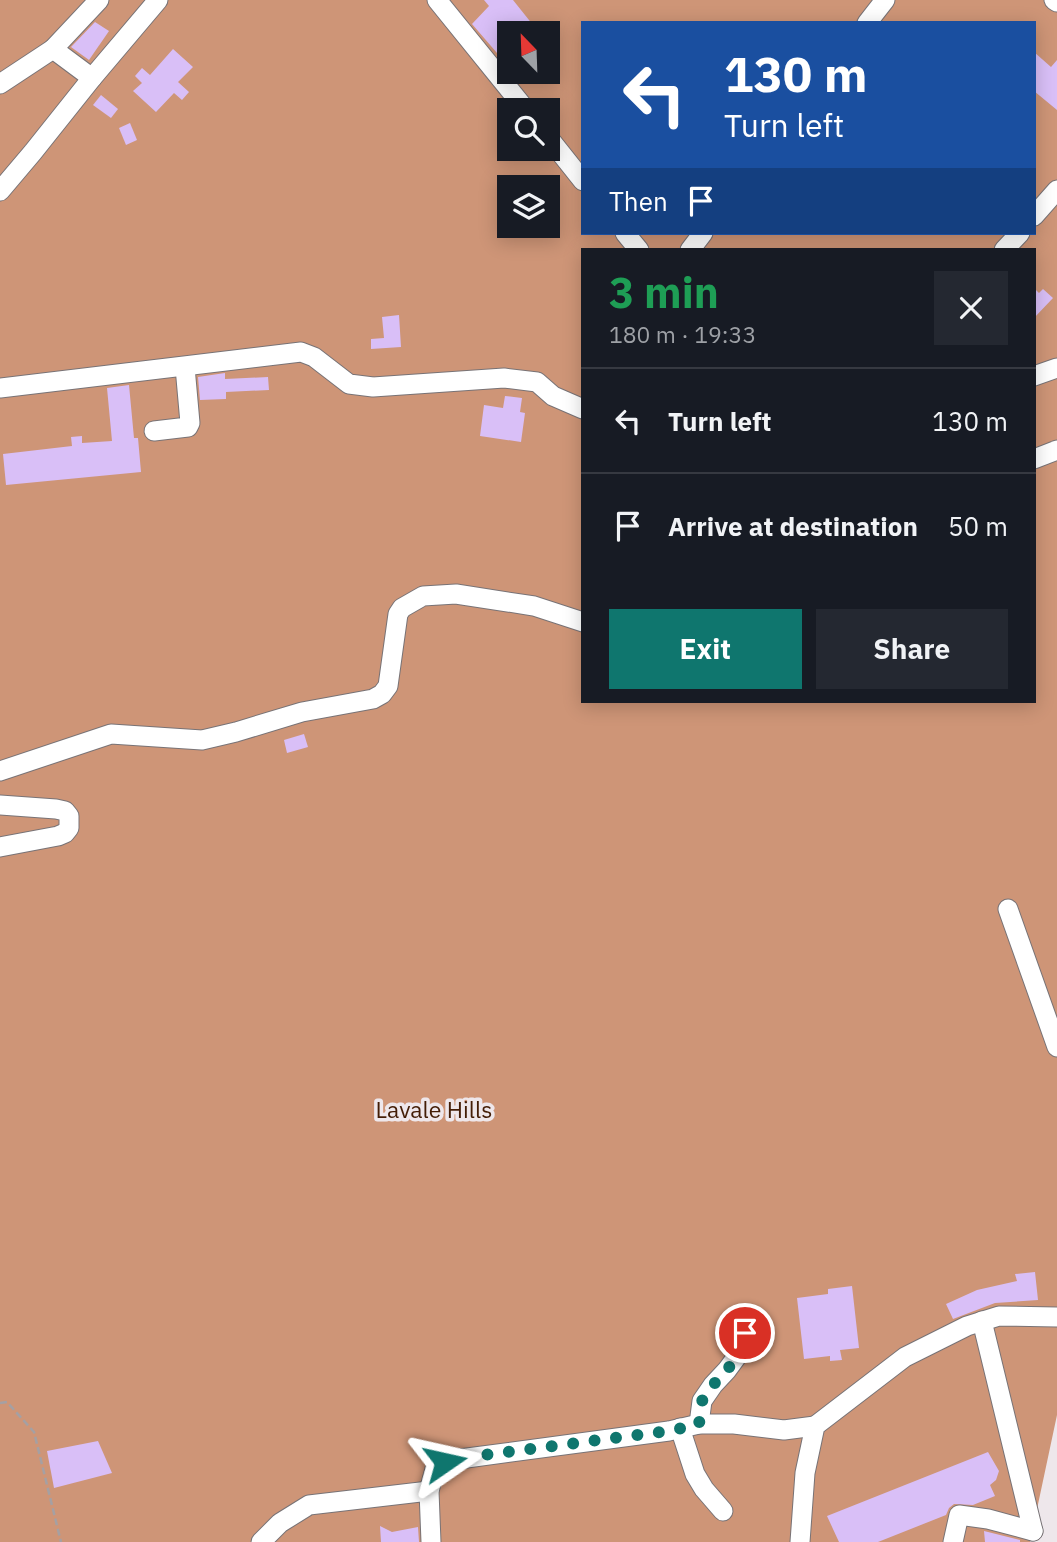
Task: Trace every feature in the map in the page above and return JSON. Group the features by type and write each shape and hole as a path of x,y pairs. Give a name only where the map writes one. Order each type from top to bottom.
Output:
{"street":[{"path":"0,84 53,49 99,0"},
{"path":"0,191 158,0"},
{"path":"437,0 516,98"},
{"path":"868,21 884,0"},
{"path":"53,49 92,78"},
{"path":"560,152 581,178"},
{"path":"1036,214 1057,190"},
{"path":"0,388 301,352 314,358 349,384 373,387 504,379 537,382 553,396 581,408"},
{"path":"154,431 188,428 190,424 184,367"},
{"path":"1036,375 1057,368"},
{"path":"1036,458 1057,450"},
{"path":"0,771 111,734 202,740 302,712 373,699 382,694 388,685 398,614 402,608 423,596 456,594 534,606 581,621"},
{"path":"0,805 65,811 69,816 69,828 58,836 0,847"},
{"path":"1008,909 1057,1047"},
{"path":"431,1542 429,1491 435,1469 452,1460 690,1426 734,1424 784,1430 815,1426 905,1357 945,1336 999,1317 1057,1317"},
{"path":"953,1542 959,1515 988,1519 1033,1531 982,1321"},
{"path":"723,1511 695,1474 690,1426 702,1401 738,1355 745,1333"},
{"path":"800,1542 806,1473 815,1426"},
{"path":"261,1542 280,1523 309,1505 429,1491"}],"path":[{"path":"0,1403 7,1402 34,1432 61,1542"}],"green space":[{"name":"Lavale Hills","path":"0,0 1057,0 1057,1415 1030,1542 0,1542"}],"building":[{"path":"484,0 513,0 530,21 497,21 497,53 472,24 489,6"},
{"path":"95,22 109,31 89,60 71,47"},
{"path":"173,49 193,67 178,82 189,92 182,100 174,93 156,112 133,91 142,83 135,76 142,68 150,75"},
{"path":"1036,54 1051,67 1057,60 1057,110 1036,93"},
{"path":"101,95 118,109 111,118 93,105"},
{"path":"130,123 137,140 126,145 119,128"},
{"path":"1043,289 1053,298 1036,316 1036,290 1039,293"},
{"path":"399,315 401,347 371,349 371,339 384,338 382,317"},
{"path":"225,373 225,379 268,377 269,390 226,392 226,399 200,400 198,377"},
{"path":"129,385 134,438 138,438 141,472 6,485 3,454 72,446 71,437 82,436 82,443 112,441 107,388"},
{"path":"505,396 522,398 520,412 525,413 521,442 480,436 484,405 503,408"},
{"path":"304,734 308,747 287,753 284,740"},
{"path":"1035,1272 1038,1300 995,1303 953,1319 946,1304 977,1290 1017,1281 1015,1274"},
{"path":"852,1286 859,1348 840,1350 842,1360 830,1361 830,1356 804,1359 797,1298 828,1294 828,1289"},
{"path":"98,1441 112,1473 54,1488 47,1451"},
{"path":"988,1452 999,1471 996,1480 990,1485 995,1496 973,1505 954,1504 946,1515 878,1542 839,1542 827,1516"},
{"path":"380,1526 392,1532 418,1527 419,1542 381,1542"},
{"path":"984,1531 1020,1540 1020,1542 985,1542"}],"route":[{"path":"445,1462 669,1431 699,1424 702,1401 738,1355 745,1333"}]}
